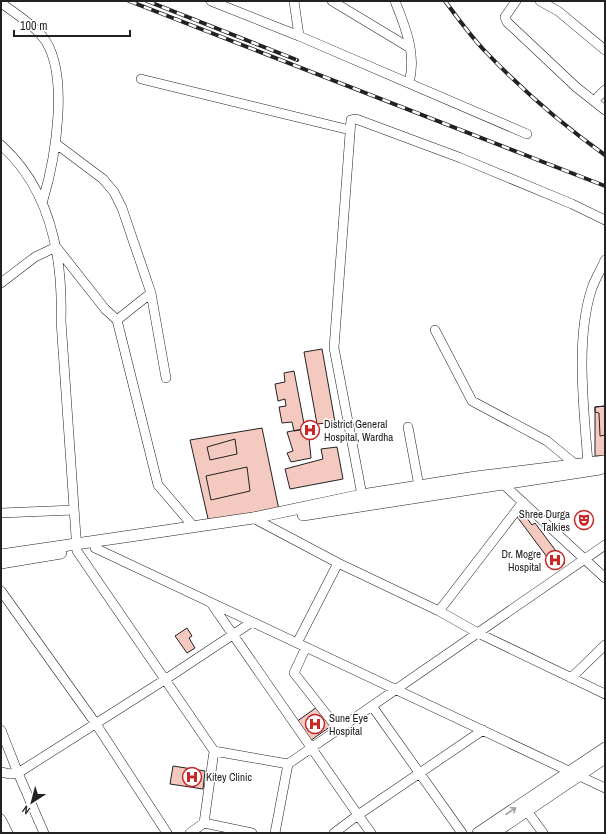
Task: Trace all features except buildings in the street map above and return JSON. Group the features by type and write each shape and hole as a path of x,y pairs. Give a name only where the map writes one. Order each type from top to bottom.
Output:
{"main road":[{"path":"1,563 77,547 194,527 257,520 362,495 605,461"},
{"path":"1,555 77,547 95,548 257,520 605,468"},
{"path":"494,833 527,811 575,774 605,748"},
{"path":"478,833 575,774 605,758"}],"street":[{"path":"211,1 409,82 527,134"},
{"path":"294,1 299,36"},
{"path":"332,1 410,48"},
{"path":"395,1 404,25 410,48 412,65 409,82"},
{"path":"516,1 505,17 507,22 540,55 605,110"},
{"path":"540,1 564,16 605,50"},
{"path":"1,3 33,27 42,36 47,45 54,66 59,94 55,143 43,200"},
{"path":"141,79 350,130"},
{"path":"594,101 605,90"},
{"path":"362,495 334,348 351,120 356,119 461,158 572,204 605,220"},
{"path":"55,143 103,179 114,192 122,208 151,293 166,378"},
{"path":"1,145 15,157 43,200 56,247 61,283 61,321 77,547 214,751 204,823 190,833"},
{"path":"1,282 35,257 56,247"},
{"path":"56,247 105,309 117,320 158,485 194,527"},
{"path":"588,463 584,402 583,338 592,289 605,260"},
{"path":"117,320 151,293"},
{"path":"435,330 472,401 546,440 575,464"},
{"path":"408,427 418,486"},
{"path":"503,484 605,578"},
{"path":"439,612 523,502"},
{"path":"1,514 74,510"},
{"path":"257,520 338,563 605,694"},
{"path":"275,833 288,764 605,545"},
{"path":"95,548 605,788"},
{"path":"297,643 338,563"},
{"path":"1,591 96,724 167,833"},
{"path":"210,602 371,833"},
{"path":"1,772 10,774 18,773 166,680 252,622"},
{"path":"571,678 605,645"},
{"path":"306,647 294,672 338,729"},
{"path":"372,706 462,833"},
{"path":"1,730 44,833"},
{"path":"334,833 483,730"},
{"path":"214,751 288,764"},
{"path":"527,811 543,833"},
{"path":"1,819 8,833"},
{"path":"204,823 252,833"}],"railway":[{"path":"129,1 605,186"},
{"path":"147,1 297,60"},
{"path":"445,1 478,43 511,78 541,105 605,155"}],"place":[{"name":"District General Hospital, Wardha","path":"310,430"},
{"name":"Shree Durga Talkies","path":"584,520"},
{"name":"Dr. Mogre Hospital","path":"555,560"},
{"name":"Sune Eye Hospital","path":"315,724"},
{"name":"Kitey Clinic","path":"192,777"}]}
